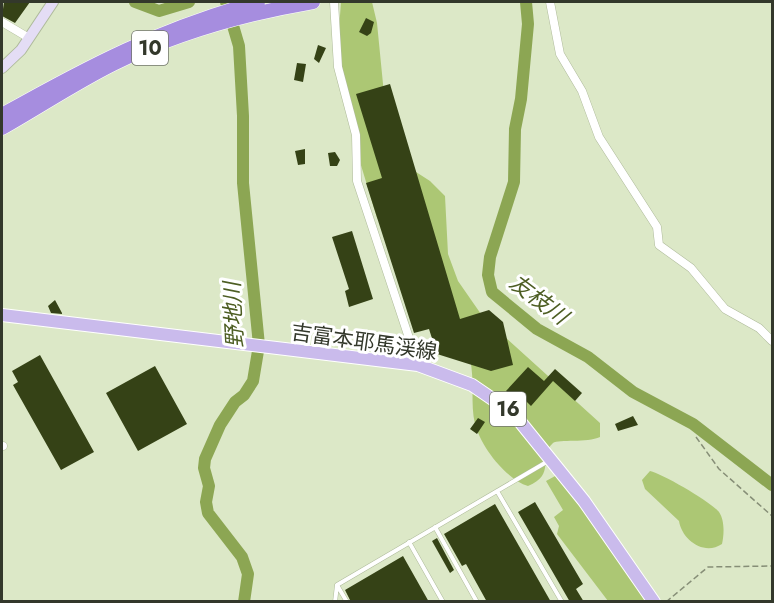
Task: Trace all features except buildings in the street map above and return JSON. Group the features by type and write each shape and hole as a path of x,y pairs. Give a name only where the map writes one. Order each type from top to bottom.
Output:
{"highway":[{"name":"10","path":"2,115 68,77 141,41 175,27 258,2"},
{"name":"10","path":"2,128 112,65 145,50 224,21 312,2"}],"main road":[{"path":"2,68 10,63 53,2"},
{"name":"吉富本耶馬渓線","path":"2,315 418,365 450,375 500,402 527,428 552,459 654,602"}],"street":[{"path":"334,2 338,68 356,135 357,181 418,365"},
{"path":"550,2 560,54 582,92 599,137 657,226 659,245 691,268 725,309 759,328 772,341"},
{"path":"2,22 29,38"}],"lane":[{"path":"337,585 552,459"},
{"path":"498,491 562,602"},
{"path":"435,527 477,602"},
{"path":"409,542 443,602"},
{"path":"335,602 337,585"},
{"path":"337,585 347,602"}],"path":[{"path":"696,437 719,469 772,516"},
{"path":"666,602 708,567 772,566"}],"green space":[{"path":"341,2 372,2 377,23 384,94 416,172 430,181 445,196 448,254 458,281 483,317 600,423 600,437 553,443 546,454 542,476 528,486 511,477 483,442 475,424 470,359 377,218 360,162 342,83 338,43"},
{"path":"650,471 686,489 719,512 724,532 722,544 708,548 689,540 679,521 645,489 642,480"},
{"path":"557,475 648,601 608,601 557,534 559,526 554,517 563,510 546,481"}],"waterway":[{"name":"野地川","path":"135,2 159,11 189,2"},
{"name":"野地川","path":"226,2 239,46 243,116 243,183 259,345 253,381 244,395 235,402 220,425 205,459 204,468 209,486 206,502 208,513 242,557 248,574 244,602"},
{"name":"友枝川","path":"526,2 528,24 521,99 515,129 514,182 490,257 488,275 492,292 537,329 588,357 633,392 693,424 772,485"}]}
